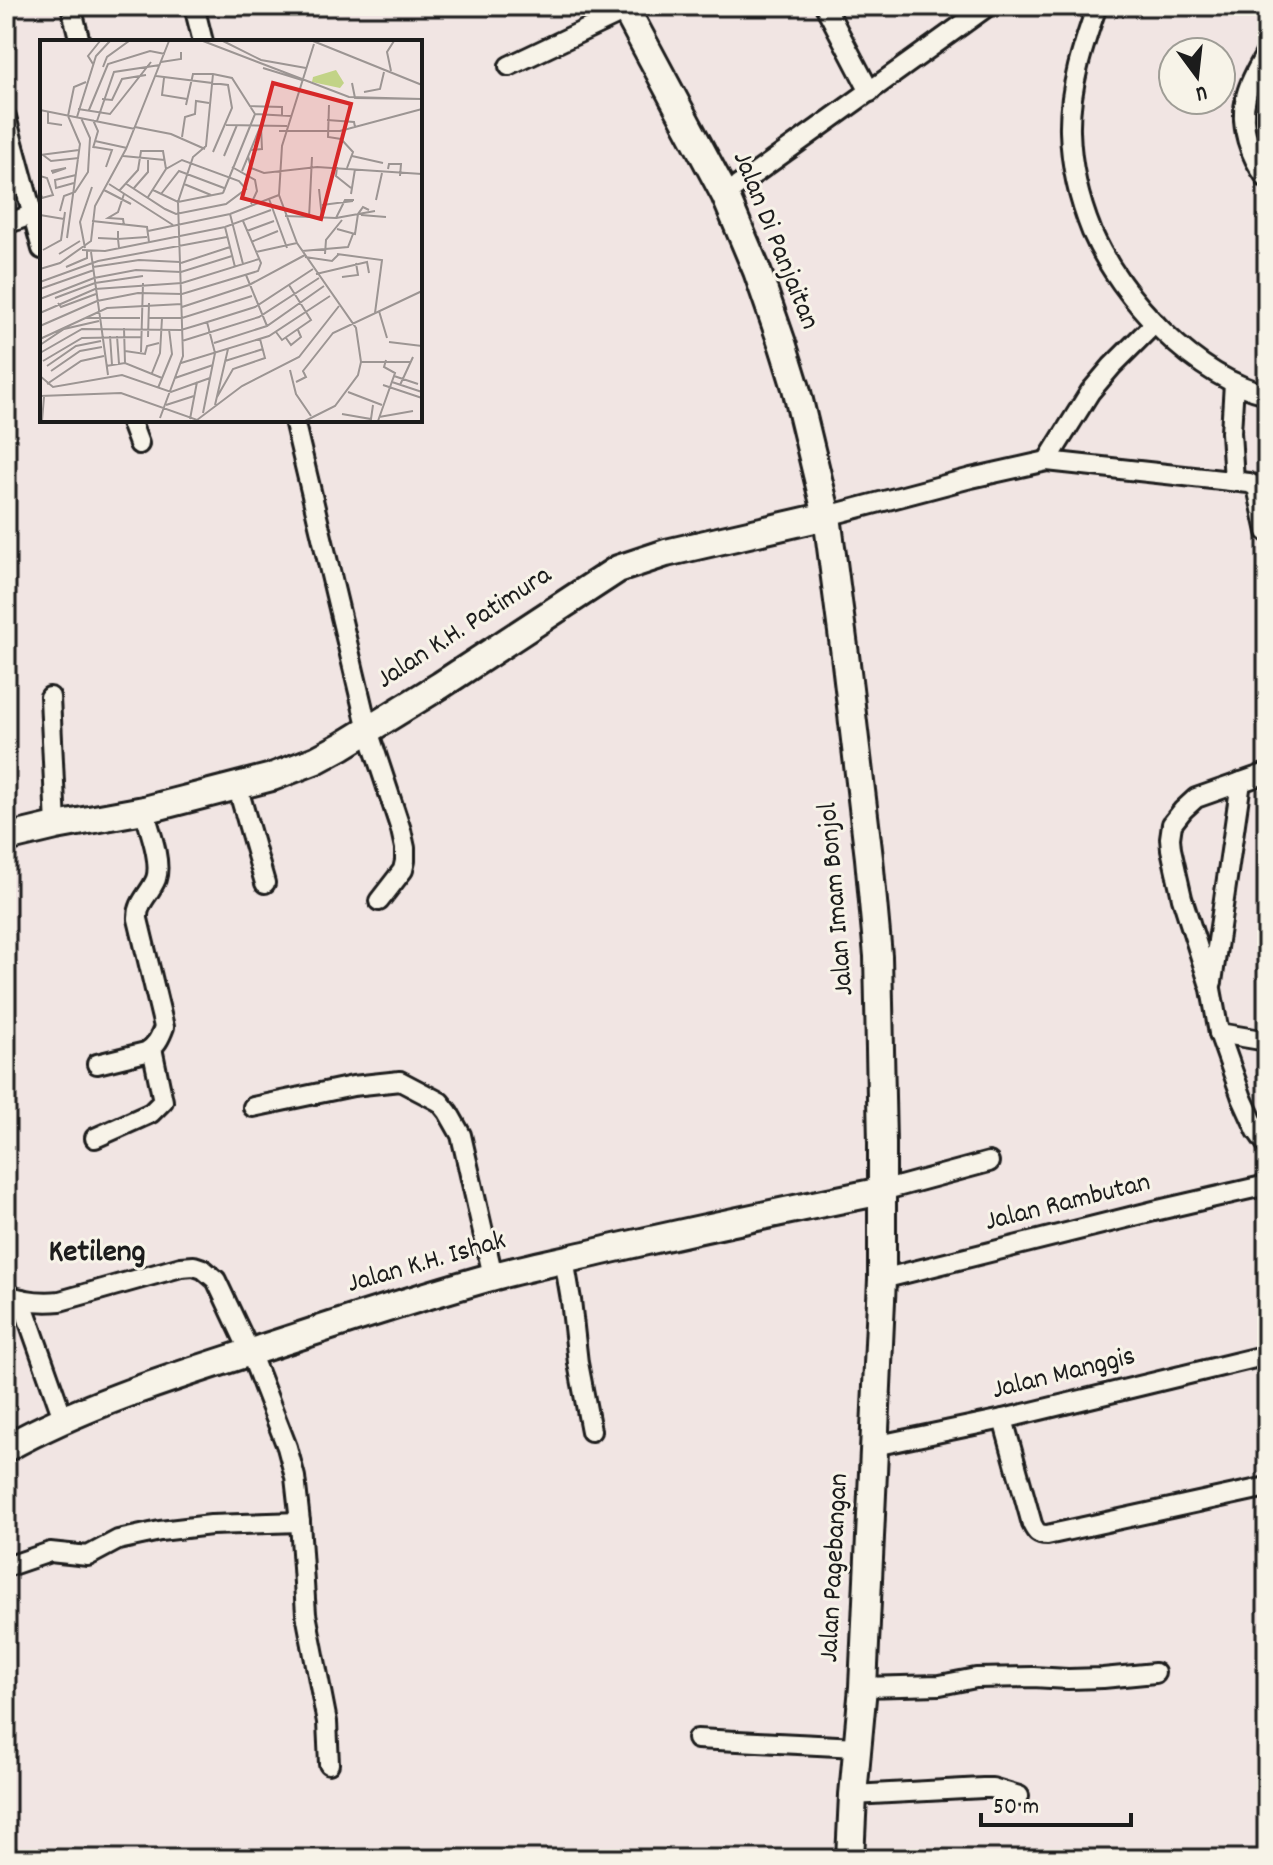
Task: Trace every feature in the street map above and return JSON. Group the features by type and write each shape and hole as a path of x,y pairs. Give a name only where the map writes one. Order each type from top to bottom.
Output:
{"street":[{"path":"71,6 80,40"},
{"path":"194,6 202,40"},
{"path":"825,6 870,92"},
{"path":"725,195 988,6"},
{"path":"1097,6 1072,94 1070,130 1072,164 1093,234 1107,261 1155,323 1198,361 1234,383 1267,394"},
{"path":"509,66 626,8"},
{"name":"Jalan Di Panjaitan","path":"626,8 725,195 757,271 796,388 827,516"},
{"path":"1267,51 1246,94 1244,114 1248,144 1267,179"},
{"path":"6,117 37,218 6,224"},
{"path":"1047,461 1090,392 1155,323"},
{"path":"1234,383 1231,432 1234,481"},
{"path":"131,422 139,444"},
{"path":"294,422 368,730 405,848 403,870 379,901"},
{"path":"827,516 1047,461 1249,483 1257,487 1267,532"},
{"name":"Jalan K.H. Patimura","path":"6,838 144,810 290,771 368,730 618,569 666,553 827,516"},
{"name":"Jalan Imam Bonjol","path":"827,516 866,827 878,956 882,1279"},
{"path":"50,697 56,826"},
{"path":"1267,773 1196,798 1172,824 1170,838 1182,898 1211,989 1219,1033 1242,1098 1267,1145"},
{"path":"1211,989 1241,782"},
{"path":"237,785 265,883"},
{"path":"97,1064 146,1052 160,1038 164,1027 138,919 141,902 157,875 158,862 144,810"},
{"path":"1219,1033 1267,1041"},
{"path":"95,1138 151,1113 163,1101 152,1048"},
{"path":"253,1107 353,1086 400,1081 440,1102 461,1135 493,1276"},
{"path":"882,1191 989,1162"},
{"name":"Jalan Rambutan","path":"882,1279 1267,1185"},
{"name":"Jalan K.H. Ishak","path":"6,1448 63,1418 250,1352 493,1276 738,1220 882,1191"},
{"path":"564,1259 591,1431"},
{"path":"14,1296 45,1303 60,1301 181,1267 203,1269 216,1280 274,1411 295,1477 306,1614 327,1722 329,1764"},
{"name":"Jalan Pagebangan","path":"850,1859 863,1687 882,1279"},
{"path":"14,1296 63,1418"},
{"name":"Jalan Manggis","path":"874,1446 1003,1419 1267,1355"},
{"path":"1003,1419 1032,1524 1040,1535 1267,1487"},
{"path":"6,1567 50,1552 88,1556 118,1540 160,1531 240,1523 300,1522"},
{"path":"863,1687 940,1685 976,1678 1080,1679 1155,1673"},
{"path":"697,1739 857,1747"},
{"path":"853,1795 992,1788 1019,1796"}],"district":[{"name":"Ketileng","path":"97,1254"}]}
